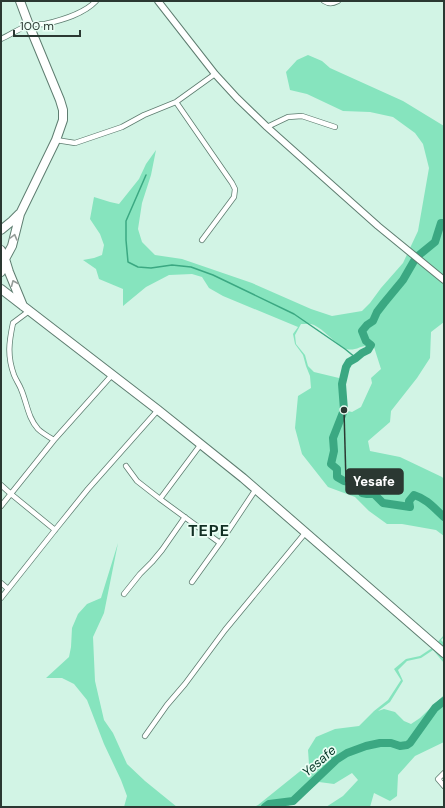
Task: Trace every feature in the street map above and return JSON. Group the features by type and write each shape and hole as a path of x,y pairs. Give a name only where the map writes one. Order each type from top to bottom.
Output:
{"highway":[{"path":"1,272 5,264 5,259 12,246 20,214 56,140 63,120 63,110 60,100 20,1"},
{"path":"1,230 20,214"},
{"path":"1,250 4,254 9,272 26,309"},
{"path":"1,289 158,410 256,489 444,653"}],"street":[{"path":"1,40 30,24 43,24 65,19 92,6 96,1"},
{"path":"158,1 216,74 266,127 378,226 444,280"},
{"path":"324,1 333,4 338,1"},
{"path":"56,140 75,143 122,127 144,115 176,102 216,74"},
{"path":"176,102 235,189 234,197 202,240"},
{"path":"266,127 288,117 302,116 335,127"},
{"path":"26,309 12,323 9,340 10,364 14,377 21,389 29,414 39,430 54,440"},
{"path":"1,506 54,440 112,375"},
{"path":"1,598 88,489 158,410"},
{"path":"160,499 201,444"},
{"path":"126,466 137,481 220,543"},
{"path":"1,485 55,530"},
{"path":"192,582 256,489"},
{"path":"124,594 162,550 185,517"},
{"path":"145,736 167,704 225,630 306,532"},
{"path":"1,583 8,589"},
{"path":"444,773 438,779 444,786"}],"green space":[{"path":"308,55 322,61 330,68 403,101 444,126 444,322 431,332 430,358 417,378 391,411 390,422 368,441 370,451 400,457 444,479 444,536 436,530 402,524 387,524 369,511 355,497 328,487 302,454 295,428 298,396 311,388 310,376 303,355 295,344 293,334 298,327 223,296 209,288 202,277 192,274 169,275 146,287 123,306 123,289 99,279 96,269 83,260 102,255 104,245 100,234 90,219 94,197 119,204 139,179 146,164 156,150 151,175 142,203 138,229 142,242 155,255 182,259 252,283 311,309 332,316 362,311 403,263 418,231 429,168 423,144 415,133 393,117 370,112 343,111 307,94 290,90 286,72 297,60","holes":["301,324 314,325 344,348 352,350 367,345 374,347 381,369 371,378 372,383 361,407 352,412 344,410 342,384 339,378 314,372 308,366 305,355 296,344 295,335"]},
{"path":"118,543 104,613 93,637 95,681 104,720 113,733 127,764 177,807 124,807 127,796 104,744 87,700 74,684 62,678 46,678 69,657 72,628 78,614 87,604 101,598"},
{"path":"444,635 441,640 444,643 444,663 433,650 421,658 407,661 398,670 403,681 390,702 378,711 384,709 395,712 404,721 411,724 420,718 444,695 444,742 415,756 398,775 397,796 390,801 374,793 370,807 326,807 343,796 358,780 352,773 334,784 319,782 302,797 287,807 254,807 309,764 308,750 316,737 335,729 359,726 388,700 401,680 394,669 406,659 420,656 432,648"}],"waterway":[{"path":"146,175 126,221 128,262 138,267 151,268 172,265 191,267 213,275 294,314 356,358"},
{"name":"Yesafe","path":"419,255 435,242 441,223 444,223"},
{"name":"Yesafe","path":"414,261 403,280 377,312 373,321 362,331 366,341 371,345 368,350 349,362 346,367 342,384 344,410 333,438 334,451 331,464 337,469 337,477 344,481 356,483 360,487 362,493 374,494 383,503 410,507 409,501 414,495 427,501 444,517"},
{"name":"Yesafe","path":"265,807 269,804 293,801 336,760 347,753 380,743 391,743 400,746 407,745 435,708 444,701"}],"place":[{"name":"Yesafe","path":"344,410"}],"district":[{"name":"TEPE","path":"209,530"}]}
